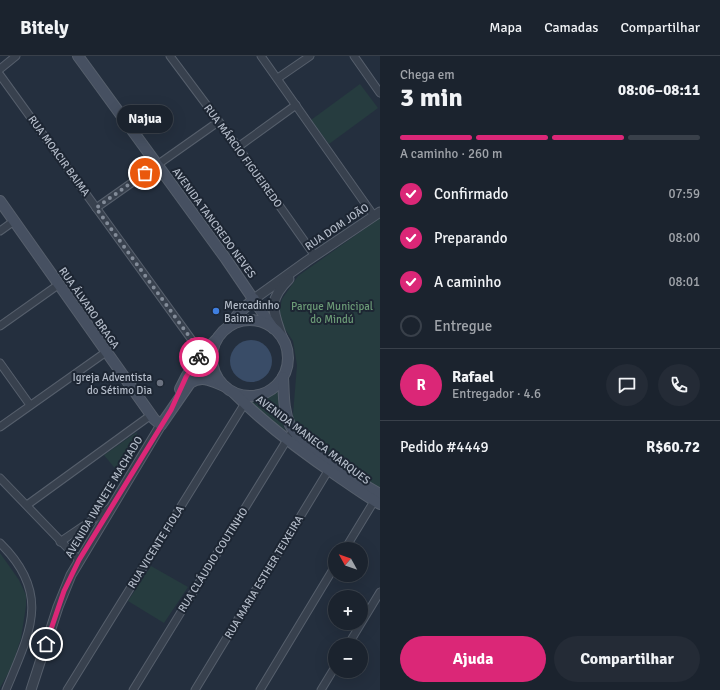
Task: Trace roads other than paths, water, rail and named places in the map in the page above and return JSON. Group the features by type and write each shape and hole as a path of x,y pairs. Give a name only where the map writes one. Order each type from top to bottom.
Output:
{"main road":[{"name":"AVENIDA TANCREDO NEVES","path":"78,56 254,299 273,328"},
{"name":"RUA ÁLVARO BRAGA","path":"0,201 151,415 161,426"},
{"name":"RUA DOM JOÃO","path":"222,333 241,311 254,299"},
{"path":"249,320 257,321 273,328 282,337 285,344 288,361 283,377 270,390 261,394 247,396 234,392 224,386 214,371 212,353 215,344 222,333 240,322 249,320"},
{"name":"AVENIDA IVANETE MACHADO","path":"171,410 186,377 202,354 222,333"},
{"name":"AVENIDA MANECA MARQUES","path":"283,377 285,408 290,435"},
{"name":"AVENIDA IVANETE MACHADO","path":"161,426 190,383 200,378 224,386"},
{"name":"AVENIDA MANECA MARQUES","path":"234,392 244,403 290,435 331,467 378,498"}],"street":[{"path":"0,69 16,56"},
{"name":"RUA MÁRCIO FIGUEIREDO","path":"170,56 238,147 315,256"},
{"path":"261,56 377,214"},
{"path":"278,78 310,56"},
{"path":"354,56 380,93"},
{"name":"RUA MOACIR BAIMA","path":"0,75 202,354"},
{"path":"238,147 296,105"},
{"path":"96,208 218,122"},
{"name":"RUA DOM JOÃO","path":"254,299 377,214"},
{"path":"0,231 14,221"},
{"name":"RUA DOM JOÃO","path":"282,337 274,309 274,301 278,292 307,262"},
{"path":"0,326 58,285"},
{"path":"0,427 106,352"},
{"path":"0,363 30,405"},
{"name":"RUA VICENTE FIOLA","path":"68,690 244,403"},
{"path":"27,506 151,415"},
{"name":"AVENIDA IVANETE MACHADO","path":"31,690 58,606 71,575 161,426"},
{"name":"RUA CLÁUDIO COUTINHO","path":"133,690 290,435"},
{"name":"RUA MARIA ESTHER TEIXEIRA","path":"195,690 331,467"},
{"path":"0,478 79,560"},
{"path":"350,542 378,498"},
{"path":"60,542 112,507"},
{"path":"0,543 23,570 30,587 32,605 30,626 6,690"},
{"path":"260,690 328,578"},
{"path":"352,638 380,592"},
{"path":"321,690 328,678"}],"water":[{"path":"247,340 255,340 263,343 269,349 272,361 269,373 263,379 255,382 247,382 239,379 233,373 230,365 230,357 233,349 239,343"}],"place":[{"name":"Najua","path":"145,173"},
{"name":"Mercadinho Baima","path":"216,311"},
{"name":"Igreja Adventista do Sétimo Dia","path":"160,383"}],"park label":[{"name":"Parque Municipal do Mindú","path":"332,312"}]}
